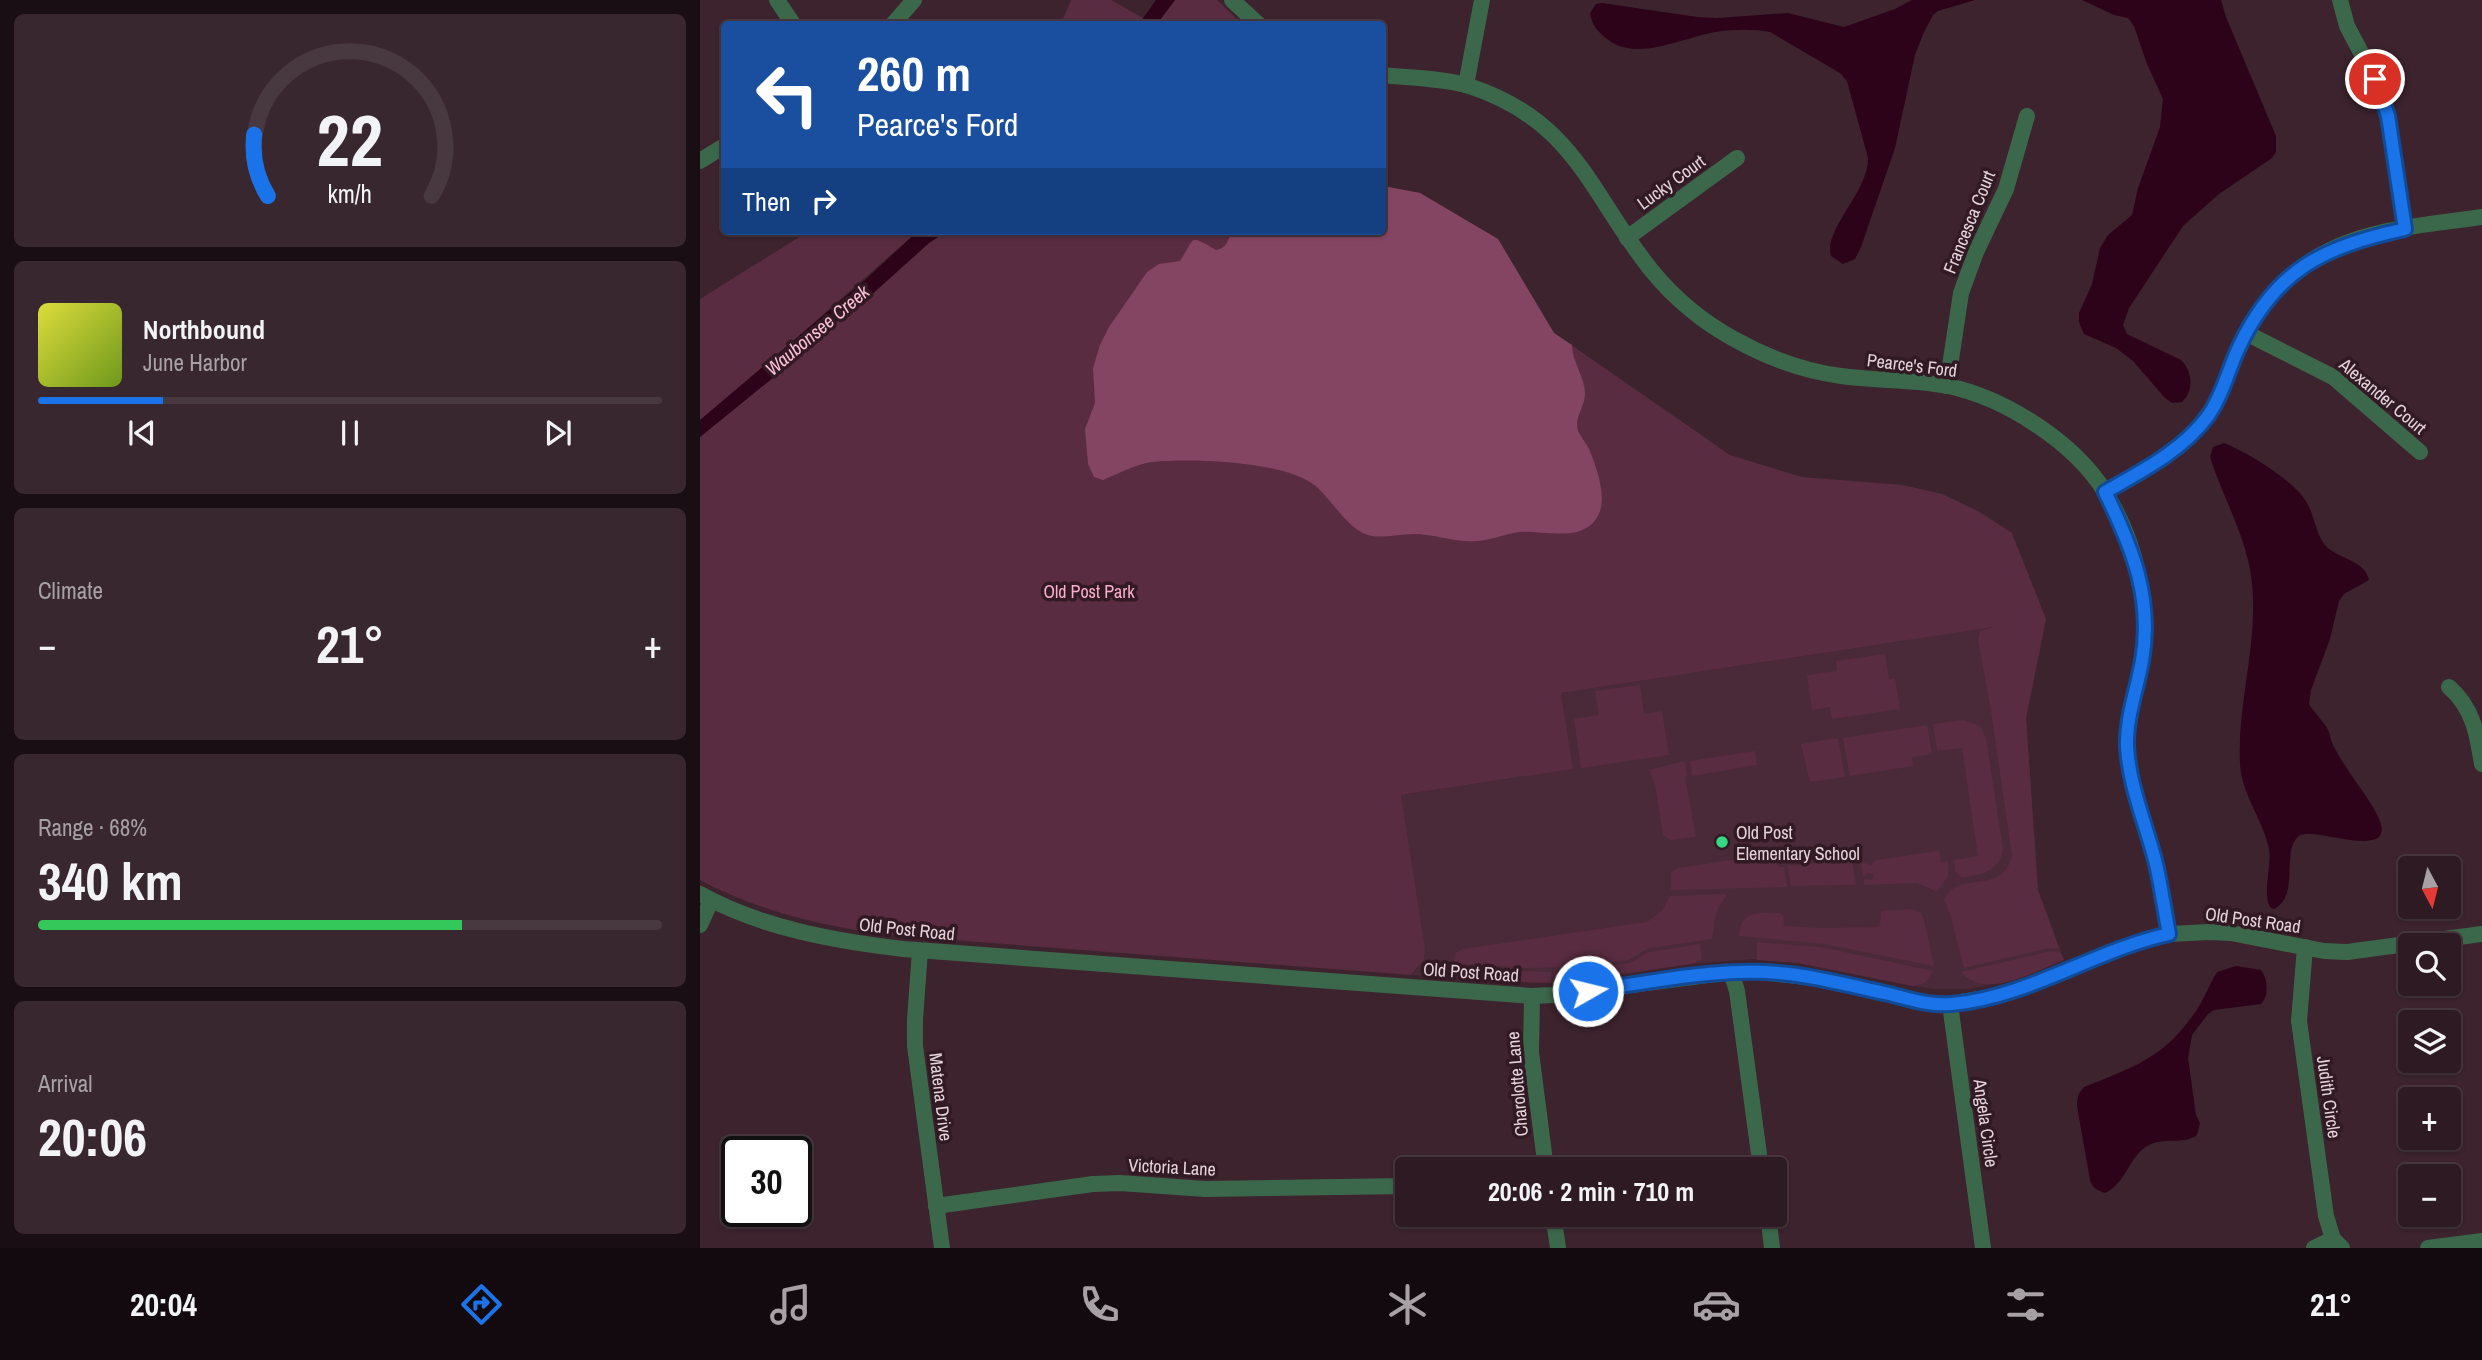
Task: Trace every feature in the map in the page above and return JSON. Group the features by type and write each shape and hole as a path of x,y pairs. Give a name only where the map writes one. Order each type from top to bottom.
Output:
{"street":[{"path":"778,0 791,21"},
{"path":"896,21 914,0"},
{"path":"1232,0 1255,21"},
{"path":"1465,85 1482,0"},
{"path":"2340,0 2347,26 2375,79 2388,116 2405,229"},
{"name":"Pearce's Ford","path":"1386,75 1465,85 1528,113 1552,132 1577,160 1627,238 1654,273 1676,297 1724,334 1782,362 1833,375 1947,386 1984,397 2045,430 2073,454 2105,492 2136,563 2143,597 2143,657 2127,743 2131,778 2155,862 2169,934"},
{"name":"Francesca Court","path":"1947,386 1961,293 1976,252 2003,198 2027,116"},
{"path":"700,161 721,148"},
{"name":"Lucky Court","path":"1627,238 1737,158"},
{"path":"2105,492 2171,452 2207,416 2228,378 2246,332 2263,304 2282,284 2318,256 2362,238 2482,217"},
{"name":"Alexander Court","path":"2246,332 2333,377 2420,452"},
{"path":"2449,687 2465,704 2473,720 2482,764"},
{"path":"700,925 706,898"},
{"name":"Old Post Road","path":"706,898 811,934 855,943 920,951 1532,996 1731,972 1791,974 1928,1003 1950,1004 1997,996 2146,939 2169,934 2231,933 2324,951 2347,952 2482,934"},
{"name":"Judith Circle","path":"2305,947 2299,1021 2326,1216 2338,1244"},
{"name":"Matena Drive","path":"920,951 915,1046 942,1248"},
{"path":"1731,972 1737,990 1759,1157"},
{"name":"Charolotte Lane","path":"1532,996 1531,1052 1544,1157"},
{"name":"Angela Circle","path":"1950,1004 1983,1248"},
{"name":"Victoria Lane","path":"936,1206 1093,1184 1119,1183 1205,1189 1395,1186"},
{"path":"1555,1227 1558,1248"},
{"path":"1770,1227 1772,1248"},
{"path":"2428,1248 2482,1241"},
{"path":"2314,1248 2338,1244"}],"shaded area":[{"path":"1386,187 1420,193 1498,239 1554,333 1572,345 1585,389 1577,422 1578,431 1589,449 1601,488 1602,504 1594,522 1576,532 1564,534 1519,532 1477,541 1414,534 1372,536 1356,528 1313,484 1280,470 1212,461 1169,461 1139,465 1103,480 1094,477 1088,464 1085,429 1095,403 1093,368 1109,327 1147,272 1159,264 1180,261 1194,240 1216,250 1226,244 1229,235 1386,235"},
{"name":"Old Post Elementary School","path":"2046,619 2026,718 2038,890 2064,960 2009,981 1968,989 1932,989 1798,963 1753,959 1691,964 1584,981 1551,983 1411,975 1418,968 1401,795 1572,769 1561,693"}],"green space":[{"path":"1071,0 1111,0 1143,18 1141,21 1062,21"},
{"path":"1175,0 1217,0 1239,21 1159,21"},
{"name":"Old Post Park","path":"1386,187 1420,193 1498,239 1554,333 1730,455 1802,477 1903,485 1942,494 1978,511 2012,533 2046,619 2026,718 2038,890 2059,948 1964,968 1944,899 1951,890 1959,886 2002,874 2012,855 1978,640 1980,631 1994,627 1561,693 1573,769 1401,795 1425,949 1424,959 1411,975 873,933 772,910 700,880 700,437 785,368 831,325 869,297 941,235 1386,235"},
{"path":"803,235 913,235 700,423 700,299"},
{"path":"1885,654 1889,679 1895,678 1900,709 1832,719 1830,707 1812,710 1807,675 1837,671 1836,661"},
{"path":"1640,685 1644,714 1662,711 1669,755 1581,768 1574,719 1599,715 1595,691"},
{"path":"1963,720 1980,726 1986,738 2003,849 1994,867 1962,878 1955,872 1954,860 1978,856 1962,748 1937,751 1933,724"},
{"path":"1927,725 1932,754 1912,757 1913,766 1850,776 1843,738"},
{"path":"1838,738 1845,777 1810,782 1801,744"},
{"path":"1755,751 1757,765 1692,776 1690,761"},
{"path":"1685,761 1685,777 1696,837 1670,840 1663,835 1655,784 1649,770"},
{"path":"1939,851 1941,862 1948,861 1948,876 1937,892 1917,883 1864,885 1864,879 1872,880 1874,875 1869,873 1863,876 1861,862 1871,865 1876,860"},
{"path":"1758,856 1762,859 1772,858 1779,867 1784,867 1787,887 1671,890 1671,872 1678,868"},
{"path":"1852,860 1856,885 1791,886 1788,866"},
{"path":"1670,896 1727,896 1715,916 1712,939 1649,948 1628,960 1581,967 1526,968 1453,963 1456,953 1462,949 1647,922 1662,911"},
{"path":"1912,909 1920,912 1924,920 1934,966 1824,944 1739,936 1747,917 1758,913 1780,913 1783,915 1784,926 1876,927 1880,925 1881,911"},
{"path":"1757,942 1821,947 1933,971 1925,983 1912,986 1798,963 1757,960"},
{"path":"1700,944 1702,960 1691,964 1555,983 1555,972 1630,963 1649,952"},
{"path":"2051,951 2061,953 2064,960 2011,981 1984,984 1961,972"},
{"path":"1448,967 1514,971 1513,982 1487,982 1459,977"},
{"path":"1517,971 1551,972 1551,983 1516,982"}],"water":[{"path":"1156,0 1175,0 1159,21 1141,21"},
{"path":"1912,0 1975,0 1938,11 1924,32 1915,55 1895,148 1861,247 1855,259 1843,264 1831,256 1830,245 1839,222 1862,184 1868,158 1847,81 1840,73 1764,31 1723,31 1646,49 1619,46 1598,30 1590,13 1596,4 1602,3 1697,17 1788,13 1844,27"},
{"path":"2082,0 2221,0 2276,136 2276,152 2272,158 2219,194 2183,226 2129,308 2123,325 2127,334 2181,360 2188,370 2190,387 2182,402 2172,403 2165,398 2133,361 2116,348 2084,334 2079,322 2079,313 2092,284 2100,248 2108,235 2132,215 2138,188 2160,127 2163,99 2134,26 2128,18 2114,15"},
{"name":"Waubonsee Creek","path":"914,235 941,235 700,437 700,420"},
{"path":"2224,443 2257,460 2301,494 2324,544 2333,552 2358,564 2369,580 2344,594 2339,601 2309,704 2327,727 2337,752 2371,804 2381,824 2380,836 2357,841 2323,835 2299,836 2291,852 2287,894 2274,909 2270,907 2267,893 2269,849 2248,797 2240,764 2241,723 2253,599 2252,579 2243,543 2210,457 2213,447"},
{"path":"2236,966 2261,970 2266,983 2265,997 2261,1004 2214,1010 2192,1035 2188,1058 2196,1115 2200,1123 2197,1135 2186,1140 2161,1141 2149,1145 2137,1155 2112,1189 2105,1193 2097,1190 2090,1180 2077,1106 2080,1092 2084,1087 2133,1067 2160,1050 2196,1011 2217,972"}],"place":[{"name":"Old Post Elementary School","path":"1722,842"}],"route":[{"path":"1588,991 1731,972 1761,972 1823,979 1928,1003 1950,1004 1997,996 2146,939 2169,934 2155,862 2131,778 2127,743 2143,657 2143,597 2136,563 2105,492 2171,452 2207,416 2228,378 2246,332 2263,304 2299,269 2339,246 2405,229 2388,116 2375,79"}]}
